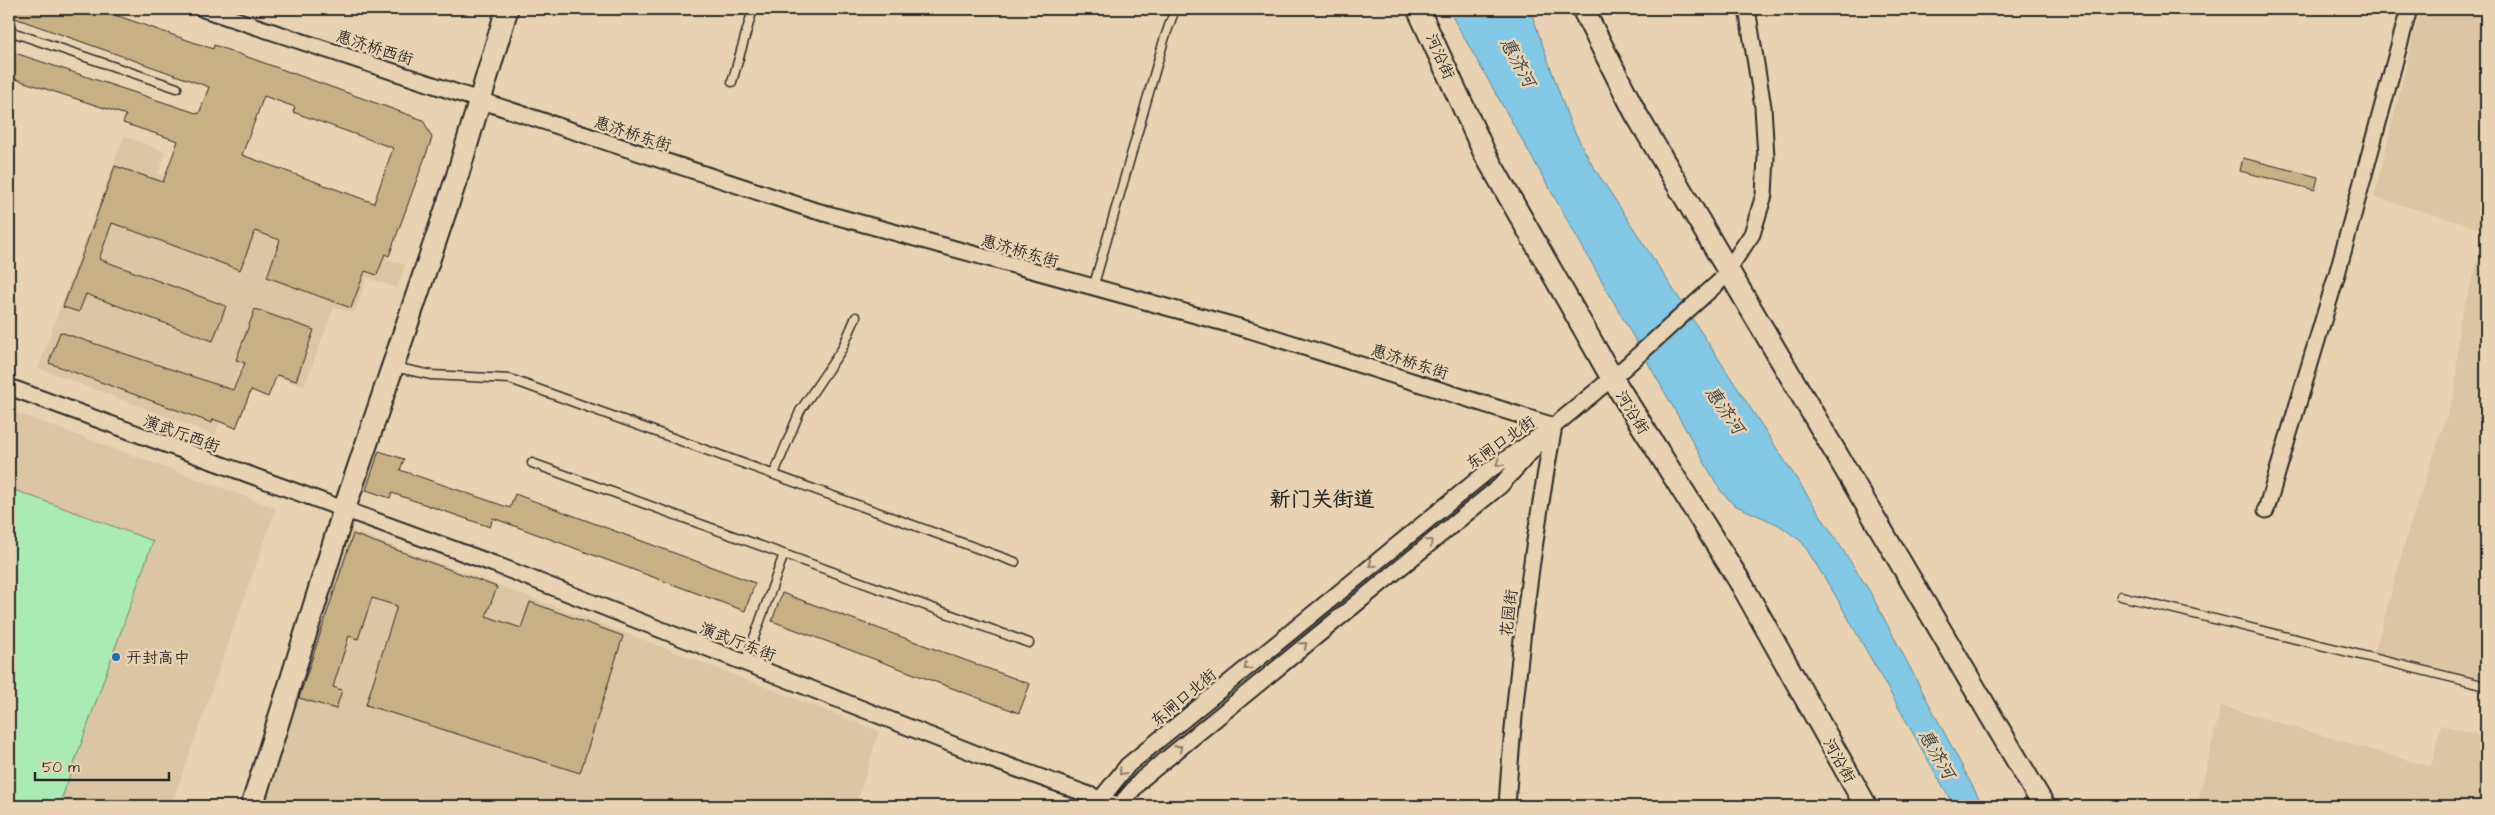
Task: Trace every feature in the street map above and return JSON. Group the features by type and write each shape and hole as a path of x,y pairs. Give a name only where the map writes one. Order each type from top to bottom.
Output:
{"street":[{"name":"惠济桥西街","path":"203,9 479,101"},
{"path":"252,806 344,510 457,177 506,9"},
{"name":"河沿街","path":"1418,9 1485,154 1742,585 1866,806"},
{"path":"1583,9 1636,114 2044,806"},
{"path":"1554,426 1702,299 1728,271 1752,234 1764,195 1766,177 1762,107 1747,9"},
{"path":"2266,510 2337,274 2409,9"},
{"name":"惠济桥东街","path":"479,101 813,210 1259,333 1554,426"},
{"name":"演武厅西街","path":"9,388 344,510"},
{"name":"东闸口北街","path":"1098,803 1128,765 1488,470 1554,426"},
{"name":"东闸口北街","path":"1119,806 1142,779 1500,486 1554,426"},
{"name":"花园街","path":"1507,806 1516,693 1535,540 1554,426"},
{"name":"演武厅东街","path":"344,510 494,564 1098,803 1119,806"}],"lane":[{"path":"732,82 753,9"},
{"path":"1093,288 1164,40 1175,9"},
{"path":"9,31 177,88"},
{"path":"774,474 800,411 842,349 856,317"},
{"path":"392,366 431,375 510,379 1015,562"},
{"path":"532,463 1029,643"},
{"path":"745,663 784,554"},
{"path":"2121,596 2486,686"}],"shaded area":[{"path":"2420,9 2486,9 2486,230 2374,197"},
{"path":"124,136 166,152 158,174 405,265 397,288 367,278 354,314 334,307 304,387 242,364 215,435 38,368"},
{"path":"2486,233 2486,682 2374,655 2409,528 2455,392 2459,323"},
{"name":"开封高中","path":"9,410 276,508 171,806 9,806"},
{"path":"350,530 644,640 879,731 856,806 264,806"},
{"path":"2221,706 2431,767 2441,725 2486,737 2486,806 2197,806"}],"green space":[{"path":"9,488 153,541 59,806 30,806 9,798"}],"water":[{"name":"惠济河","path":"1448,9 1530,9 1570,123 1591,163 1869,590 1983,806 1954,806 1834,593 1802,542 1779,525 1734,505 1720,490"}],"building":[{"path":"9,9 98,9 213,49 214,45 423,120 432,138 389,256 385,254 377,275 365,271 351,308 267,277 280,240 255,231 240,270 112,223 99,259 226,306 213,341 86,294 79,312 63,307 115,166 163,182 178,141 123,123 126,115 9,77 9,51 199,114 209,87 9,16","holes":["264,96 295,107 293,112 393,148 374,203 242,155"]},
{"path":"2243,158 2318,177 2315,190 2240,171"},
{"path":"255,309 314,330 296,381 277,375 268,397 251,390 236,428 213,419 212,423 49,363 60,332 233,390 245,363 236,360"},
{"path":"379,451 404,459 400,470 510,508 515,494 755,583 745,611 493,518 490,527 392,493 390,498 366,490"},
{"path":"353,534 497,587 486,616 521,628 530,602 623,636 580,773 366,705 397,606 372,598 358,639 349,636 333,687 342,690 336,709 299,698"},
{"path":"782,593 1030,684 1019,713 772,621"}],"place":[{"name":"开封高中","path":"116,657"}],"district":[{"name":"新门关街道","path":"1322,499"}]}
